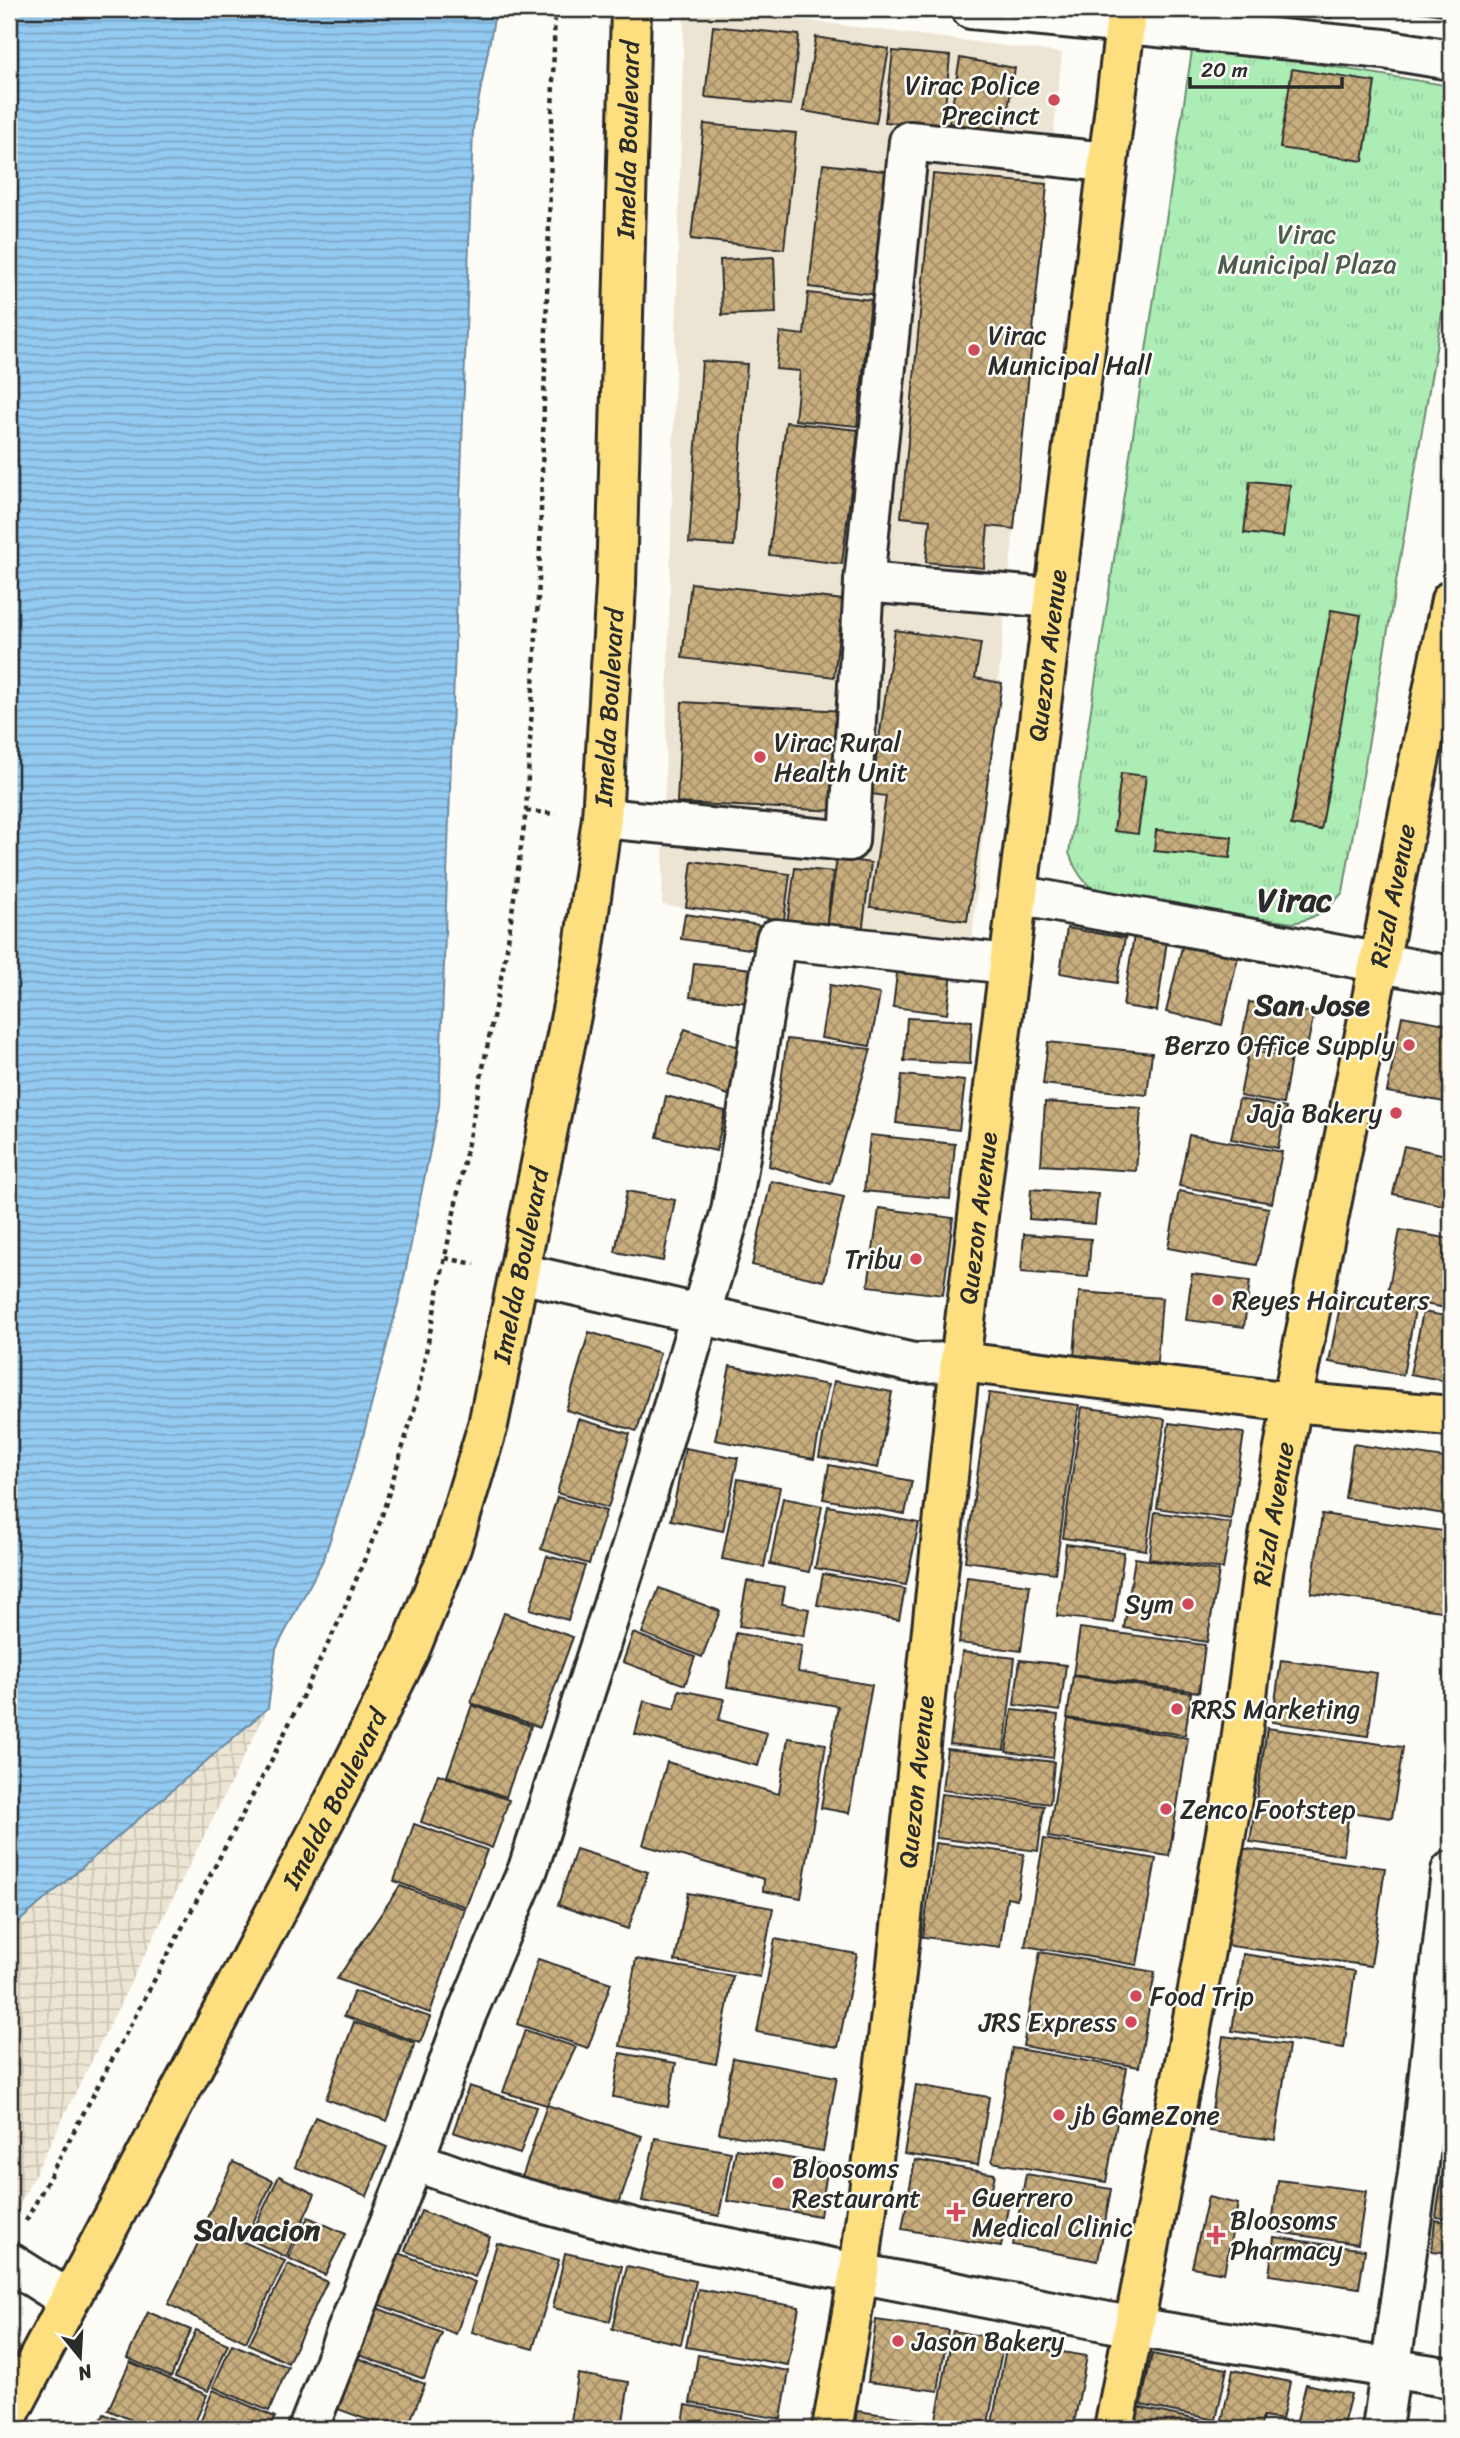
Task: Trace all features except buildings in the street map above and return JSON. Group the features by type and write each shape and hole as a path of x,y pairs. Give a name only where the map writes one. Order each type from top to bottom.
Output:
{"main road":[{"name":"Imelda Boulevard","path":"9,2414 332,1807 409,1652 451,1548 488,1425 582,961 602,818 616,585 631,9"},
{"name":"Quezon Avenue","path":"832,2429 859,2272 896,1974 960,1362 1052,597 1126,17"},
{"name":"Rizal Avenue","path":"1114,2429 1238,1765 1263,1572 1292,1402 1451,600"},
{"path":"960,1362 1292,1402 1451,1416"}],"street":[{"path":"971,9 1126,17 1384,49 1451,60"},
{"path":"602,818 849,841 864,582 909,141 1106,162"},
{"path":"864,582 1052,597"},
{"path":"1018,895 1451,976"},
{"path":"308,2429 414,2161 464,2020 528,1869 671,1422 698,1315 731,1211 776,939 1009,964"},
{"path":"520,1273 913,1363 960,1362"},
{"path":"1382,2429 1418,2173 1451,1871"},
{"path":"414,2161 504,2193 653,2233 1134,2327 1451,2378"},
{"path":"15,2245 69,2300"}],"path":[{"path":"15,2245 264,1773 339,1621 380,1522 415,1407 508,948 526,811 539,582 555,9"}],"shaded area":[{"path":"684,9 714,9 1062,53 972,941 662,905"},
{"path":"268,1708 9,2226 9,1930"}],"green space":[{"name":"Virac Municipal Plaza","path":"1193,44 1451,86 1451,261 1343,892 1321,912 1293,923 1105,897 1083,879 1069,853"}],"water":[{"path":"9,9 496,9 473,129 439,1106 402,1288 360,1448 324,1558 276,1649 268,1708 9,1930"}],"place":[{"name":"Virac Police Precinct","path":"1054,100"},
{"name":"Virac Municipal Hall","path":"974,350"},
{"name":"Virac Rural Health Unit","path":"760,757"},
{"name":"Berzo Office Supply","path":"1409,1045"},
{"name":"Jaja Bakery","path":"1396,1113"},
{"name":"Tribu","path":"916,1259"},
{"name":"Reyes Haircuters","path":"1218,1300"},
{"name":"Sym","path":"1188,1604"},
{"name":"RRS Marketing","path":"1177,1709"},
{"name":"Zenco Footstep","path":"1166,1809"},
{"name":"Food Trip","path":"1136,1996"},
{"name":"JRS Express","path":"1131,2022"},
{"name":"jb GameZone","path":"1059,2115"},
{"name":"Bloosoms Restaurant","path":"778,2183"},
{"name":"Guerrero Medical Clinic","path":"956,2212"},
{"name":"Bloosoms Pharmacy","path":"1216,2235"},
{"name":"Jason Bakery","path":"898,2341"}],"district":[{"name":"Virac","path":"1295,900"},
{"name":"San Jose","path":"1312,1005"},
{"name":"Salvacion","path":"257,2230"}]}
